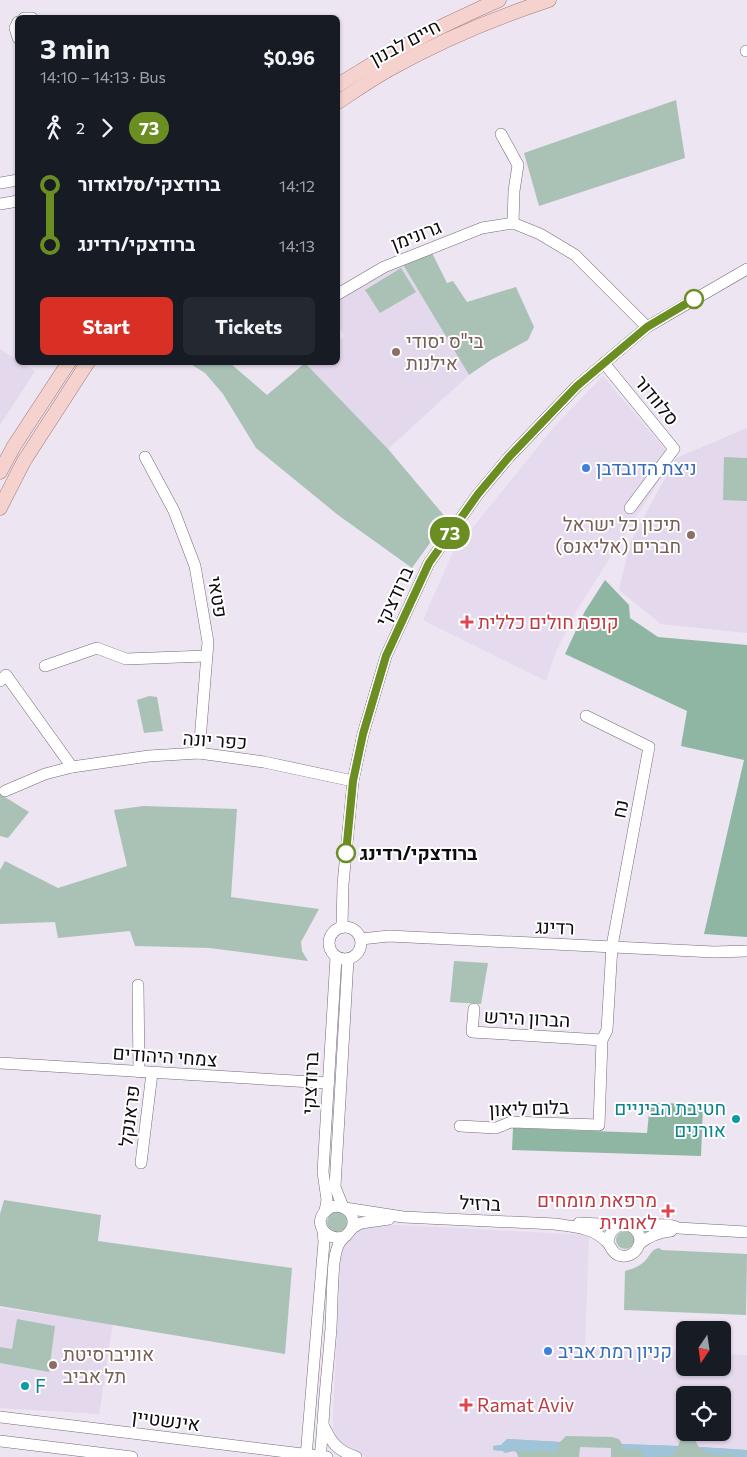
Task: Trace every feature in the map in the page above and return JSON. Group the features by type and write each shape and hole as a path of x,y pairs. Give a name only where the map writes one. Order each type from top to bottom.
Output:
{"main road":[{"name":"חיים לבנון","path":"340,84 386,54 447,23 499,0"},
{"name":"חיים לבנון","path":"340,101 390,69 451,38 514,11 549,0"},
{"path":"0,472 14,446 67,365"},
{"path":"0,508 24,461 86,365"}],"street":[{"path":"501,134 518,165 514,191 513,223 540,234 575,255 647,327"},
{"path":"0,183 15,180"},
{"path":"0,204 15,202"},
{"name":"גרונימן","path":"340,293 384,267 482,228 513,223"},
{"name":"ברודצקי","path":"342,926 343,884 353,781 363,734 386,656 429,563 478,494 509,457 577,386 647,327 747,269"},
{"name":"סלוודור","path":"604,363 674,449 630,508"},
{"name":"פטאי","path":"145,457 174,511 195,566 208,642 199,753"},
{"path":"45,666 97,648 126,658 206,656"},
{"path":"0,681 6,675 72,767"},
{"name":"נח","path":"586,716 649,747 612,946"},
{"name":"כפר יונה","path":"5,791 45,774 72,767 149,756 199,753 264,762 353,781"},
{"path":"342,926 347,926 356,931 361,939 360,950 357,954 342,958 330,950 328,941 329,936 342,926"},
{"name":"רדינג","path":"361,939 389,936 714,952 747,951"},
{"path":"602,1040 607,1030 612,946"},
{"name":"ברודצקי","path":"324,1211 327,1200 323,1172 328,1083 342,958"},
{"name":"ברודצקי","path":"342,958 335,1187 344,1208"},
{"path":"138,985 140,1072"},
{"name":"הברון הירש","path":"474,1009 472,1032 602,1040"},
{"name":"בלום ליאון","path":"460,1126 496,1128 511,1122 599,1124 602,1040"},
{"name":"צמחי היהודים","path":"0,1063 328,1083"},
{"name":"פראנקל","path":"141,1163 152,1073"},
{"path":"306,1456 324,1242 321,1221 324,1211 333,1206 344,1208 352,1217 349,1232 338,1246 334,1263 322,1457"},
{"name":"ברזיל","path":"344,1208 403,1217 555,1224 589,1230 608,1243"},
{"name":"ברזיל","path":"349,1232 361,1223 403,1217"},
{"name":"ברזיל","path":"555,1224 565,1222 620,1225"},
{"path":"678,1228 672,1231 660,1232 647,1238 639,1244 634,1253 624,1256 611,1250 608,1243 612,1230 620,1225 632,1227 647,1225 674,1226 678,1228 747,1232"},
{"path":"632,1227 638,1234 639,1244"},
{"path":"323,1231 336,1238 349,1232"},
{"name":"אינשטיין","path":"0,1417 322,1457"},
{"path":"323,1424 336,1447 356,1457"},
{"path":"0,1441 88,1454 132,1457"}],"shaded area":[{"name":"בי\"ס יסודי אילנות","path":"402,263 469,375 388,449 307,365 340,365 340,340 345,336 340,329 340,299"},
{"path":"0,349 15,359 15,365 24,365 35,371 0,425"},
{"path":"603,376 673,459 578,608 556,651 546,681 423,620 453,552 554,427"},
{"name":"תיכון כל ישראל חברים (אליאנס)","path":"747,428 747,633 661,624 619,590 630,543 676,458"},
{"path":"395,1225 589,1235 585,1347 676,1352 676,1376 731,1376 731,1354 747,1355 747,1457 367,1457 347,1450 339,1441 333,1428 333,1416 341,1249 357,1229 364,1226"},
{"name":"אוניברסיטת תל אביב","path":"0,1308 113,1323 99,1414 0,1408"}],"green space":[{"path":"676,100 685,158 539,206 524,153"},
{"path":"431,251 447,283 453,281 467,302 516,287 534,327 528,340 491,360 469,375 402,263"},
{"path":"401,268 416,292 380,313 365,290"},
{"path":"192,365 232,365 267,395 303,365 307,365 388,449 447,519 412,568 338,515 256,448 223,394 205,373"},
{"path":"724,457 747,458 747,501 723,500"},
{"path":"605,580 629,605 630,618 658,637 747,645 747,937 704,934 744,760 681,746 687,711 565,654 585,611"},
{"path":"149,696 157,697 163,731 144,733 137,700"},
{"path":"0,794 29,812 8,838 0,836"},
{"path":"143,806 237,809 231,897 319,909 301,942 302,951 308,961 210,948 135,946 130,931 58,938 55,922 0,924 0,870 5,861 58,888 127,866 114,810"},
{"path":"454,961 488,963 481,1004 450,1002"},
{"path":"650,1103 703,1104 701,1156 512,1150 513,1128 647,1133"},
{"path":"4,1200 101,1215 98,1241 292,1268 285,1354 0,1306 0,1214"},
{"path":"337,1212 344,1215 347,1222 344,1229 337,1232 330,1229 327,1222 330,1215"},
{"path":"621,1231 629,1231 634,1236 632,1247 621,1249 616,1244 616,1236"},
{"path":"659,1248 662,1250 747,1254 746,1315 624,1310 625,1271 642,1264 652,1251"},
{"path":"17,1319 55,1326 49,1372 0,1363 0,1347 12,1349"},
{"path":"566,1436 612,1437 619,1439 622,1444 678,1446 680,1441 695,1441 699,1447 747,1450 747,1457 611,1457 611,1448 580,1447 579,1457 518,1457 514,1451 505,1453 493,1450 493,1446 501,1445 507,1439 560,1442"}],"water":[{"path":"507,1439 560,1442 557,1450 553,1452 544,1449 536,1452 510,1450 505,1453 493,1450 493,1446 501,1445"},
{"path":"621,1444 678,1446 675,1453 670,1456 645,1457 640,1449 628,1451"},
{"path":"699,1447 747,1450 747,1457 734,1457 730,1454 714,1455 706,1453"}],"bus line":[{"name":"73","path":"346,853 353,781 363,734 386,656 429,563 478,494 509,457 577,386 647,327 694,299"}],"place":[{"name":"בי\"ס יסודי אילנות","path":"396,352"},
{"name":"ניצת הדובדבן","path":"586,468"},
{"name":"תיכון כל ישראל חברים (אליאנס)","path":"691,535"},
{"name":"קופת חולים כללית","path":"467,622"},
{"name":"ברודצקי/רדינג","path":"346,853"},
{"name":"חטיבת הביניים אורנים","path":"736,1119"},
{"name":"מרפאת מומחים לאומית","path":"668,1211"},
{"name":"קניון רמת אביב","path":"548,1351"},
{"name":"אוניברסיטת תל אביב","path":"53,1365"},
{"name":"F","path":"25,1386"},
{"name":"Ramat Aviv","path":"466,1405"}]}
